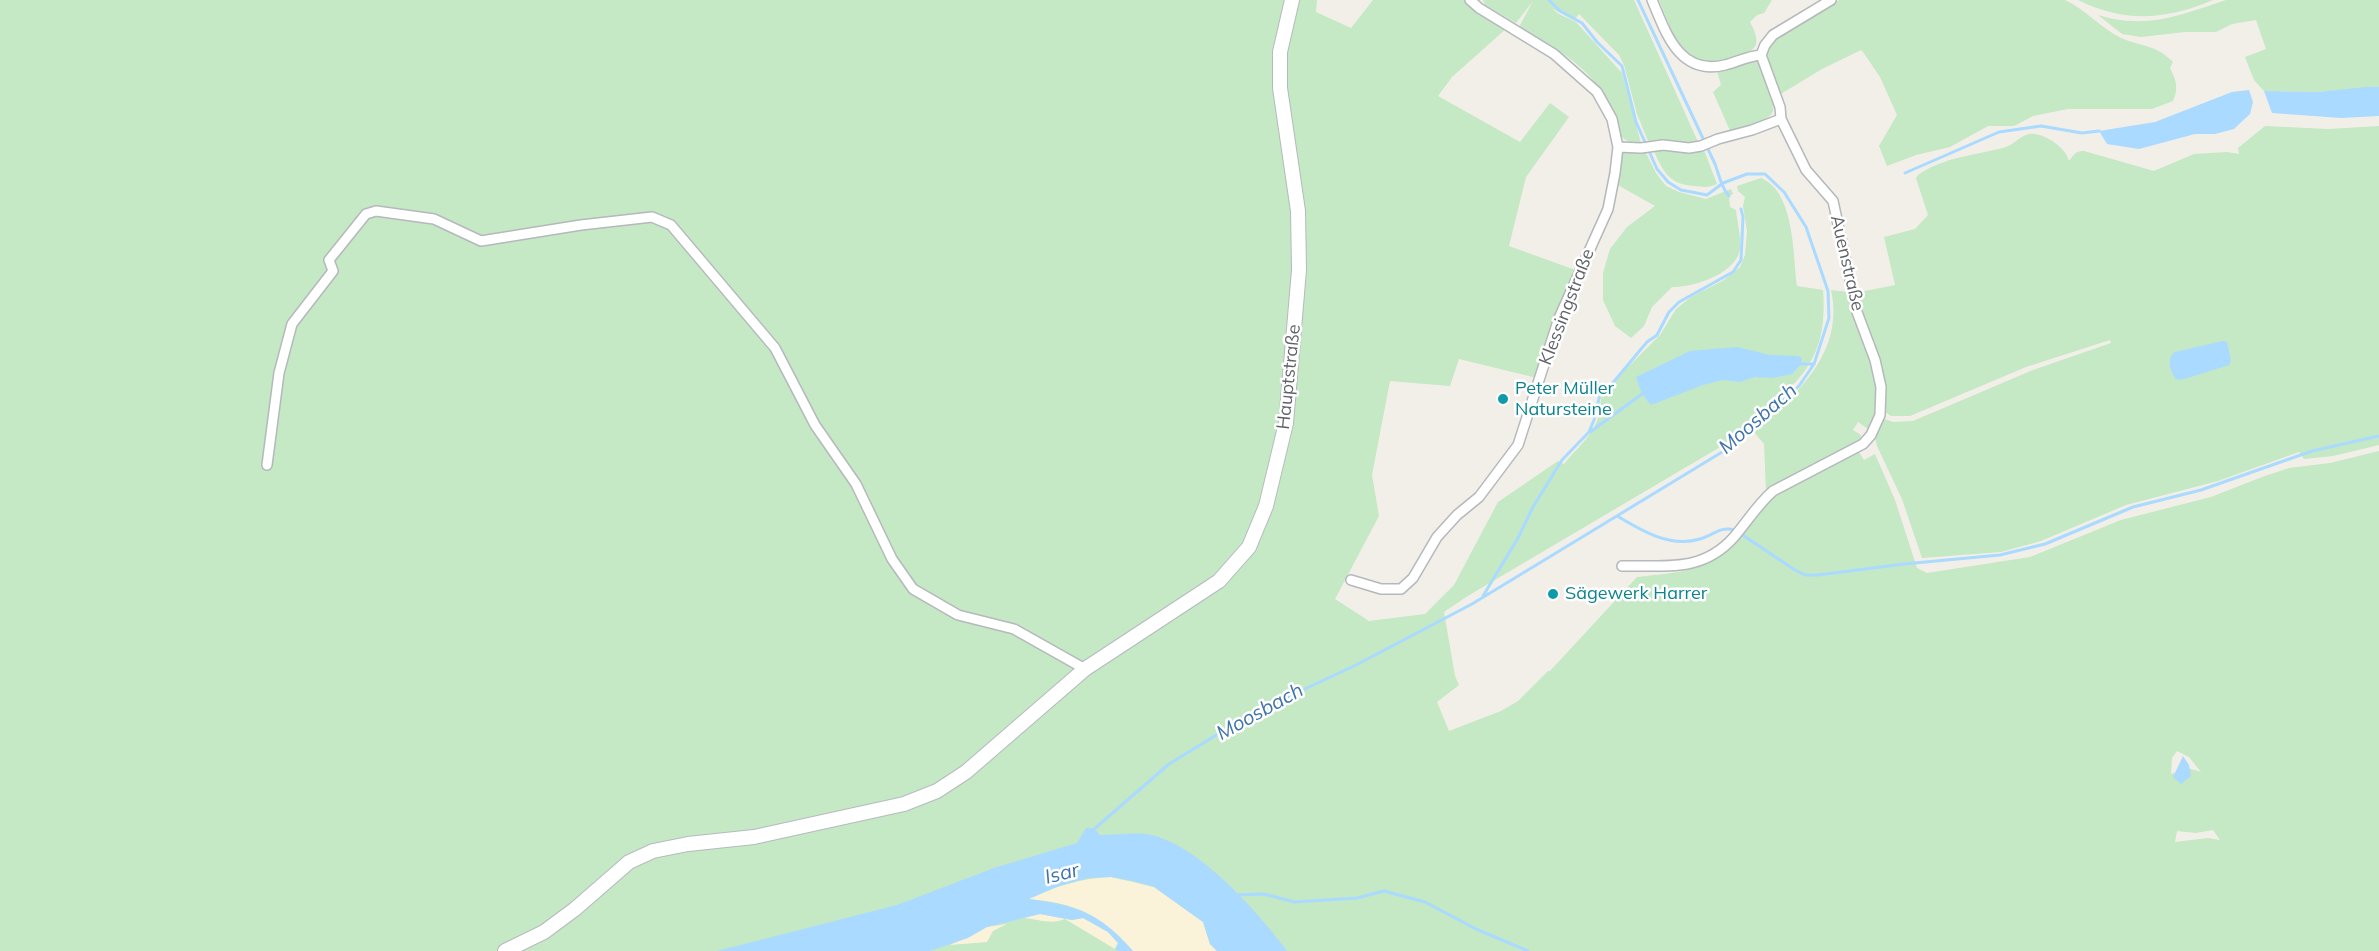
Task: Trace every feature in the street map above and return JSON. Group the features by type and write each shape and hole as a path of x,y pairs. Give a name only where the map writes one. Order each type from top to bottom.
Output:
{"main road":[{"name":"Hauptstraße","path":"505,951 544,932 575,909 629,862 653,851 688,844 754,837 904,804 937,791 966,772 1085,669 1219,581 1249,547 1266,506 1286,423 1299,270 1298,212 1280,88 1280,52 1292,0"}],"street":[{"path":"1470,0 1479,8 1554,54 1581,76 1597,92 1612,119 1618,147 1701,146 1781,119"},
{"path":"1652,0 1669,40 1684,58 1704,67 1724,65 1761,55 1773,35 1831,0"},
{"name":"Auenstraße","path":"1622,567 1692,565 1710,558 1738,532 1761,501 1773,491 1863,444 1871,435 1880,415 1881,387 1875,360 1857,312 1833,201 1806,170 1781,119 1780,107 1761,55"},
{"name":"Klessingstraße","path":"1351,580 1381,589 1401,590 1413,578 1437,537 1457,515 1479,497 1518,445 1559,318 1608,209 1618,147"},
{"path":"267,465 279,373 292,324 333,271 328,260 366,214 376,211 434,219 481,242 581,225 652,217 671,225 775,348 815,425 856,484 892,560 913,589 958,615 1014,629 1085,669"}],"green space":[{"path":"0,0 1317,0 1316,12 1351,28 1373,0 1467,0 1507,28 1452,77 1438,96 1520,142 1550,103 1569,117 1526,177 1509,246 1578,271 1537,378 1459,359 1450,386 1390,381 1372,475 1379,516 1335,599 1369,621 1425,614 1454,585 1498,502 1558,461 1564,464 1594,427 1603,392 1660,335 1676,309 1691,297 1724,280 1740,267 1745,255 1747,231 1743,206 1745,197 1738,191 1737,186 1761,178 1772,185 1780,196 1790,226 1797,286 1823,290 1823,320 1818,344 1810,363 1798,380 1727,443 1444,612 1455,676 1459,685 1437,702 1449,731 1501,711 1518,701 1550,671 1637,577 1688,570 1710,560 1733,542 1736,543 1772,495 1857,449 1864,460 1875,454 1895,500 1917,568 1927,573 2030,557 2121,520 2211,497 2289,468 2330,463 2379,451 2379,951 0,951","holes":["2177,751 2189,757 2201,772 2188,768 2171,774 2172,758","2213,830 2220,840 2208,838 2175,842 2177,831 2196,833"]},
{"path":"1483,0 1634,0 1699,144 1648,141 1619,55 1579,14 1574,20 1551,8 1576,22 1622,73 1641,143 1632,143 1619,133 1606,100 1586,72 1565,55 1519,27 1533,1 1516,23 1485,5"},
{"path":"1659,0 1772,0 1764,13 1757,15 1750,22 1756,38 1753,49 1731,59 1700,63 1676,42"},
{"path":"1839,0 2065,0 2121,38 2154,49 2173,62 2170,68 2176,84 2175,96 2173,101 2152,109 2068,109 2033,116 2014,126 1988,126 1950,147 1916,155 1887,166 1879,146 1897,115 1880,77 1861,50 1822,69 1779,95 1769,68 1767,59 1769,50 1784,32"},
{"path":"2078,0 2213,0 2178,12 2145,16 2112,13"},
{"path":"2226,0 2379,0 2379,87 2318,92 2264,91 2254,80 2245,57 2266,49 2256,20 2232,24 2216,32 2185,32 2141,37 2122,34 2098,15 2132,21 2148,21 2179,15"},
{"path":"1757,61 1760,65 1774,105 1773,111 1769,117 1731,133 1713,92 1721,85 1717,71"},
{"path":"2265,126 2328,129 2379,126 2379,445 2333,456 2304,459 2299,452 2218,481 2126,505 2041,541 2001,552 1922,558 1902,499 1877,446 1874,433 1882,418 1893,422 1913,421 2033,370 2111,343 2110,340 2026,367 1910,416 1891,416 1882,410 1855,293 1895,285 1884,237 1915,229 1928,215 1916,178 1918,175 1949,160 2006,147 2030,134 2040,135 2056,143 2069,161 2077,153 2084,151 2154,171 2194,154 2227,152 2239,154 2238,148"},
{"path":"1653,149 1704,150 1717,184 1703,187 1685,185 1672,179 1667,175"},
{"path":"1623,152 1646,153 1656,173 1666,186 1679,192 1706,199 1731,189 1733,194 1729,196 1730,207 1736,210 1740,243 1737,257 1723,272 1702,282 1672,287 1652,307 1644,326 1631,338 1615,326 1603,300 1603,273 1610,249 1627,227 1655,206 1616,184"},
{"path":"1831,290 1848,292 1852,310 1872,360 1876,377 1878,394 1876,411 1868,429 1858,422 1853,430 1861,435 1860,440 1766,491 1764,444 1754,432 1801,387 1824,353 1831,334 1833,313"}],"sand":[{"path":"1111,877 1154,887 1203,922 1210,944 1217,951 1133,951 1110,929 1086,913 1059,903 1027,899 1068,884"},
{"path":"1040,914 1072,920 1083,918 1108,932 1118,943 1115,949 1065,919 1049,922 1023,918"},
{"path":"1007,924 993,931 987,942 950,945 987,927"}],"water":[{"path":"2379,87 2379,116 2341,118 2272,113 2264,91 2318,92"},
{"path":"2249,90 2253,102 2250,114 2234,129 2215,134 2195,134 2139,149 2107,144 2099,131 2155,122 2232,92"},
{"path":"2227,342 2231,360 2229,365 2181,380 2176,379 2170,365 2175,352"},
{"path":"1737,347 1770,355 1799,356 1802,359 1801,364 1792,374 1772,378 1755,377 1740,382 1722,380 1651,405 1642,394 1636,377 1690,351"},
{"path":"2183,756 2189,765 2191,776 2181,784 2173,777"},
{"name":"Isar","path":"1086,828 1094,828 1100,835 1135,833 1155,836 1192,854 1245,901 1287,951 1217,951 1210,944 1203,922 1154,887 1111,877 1088,878 1059,886 1029,899 1061,904 1087,913 1110,928 1133,951 1118,951 1115,949 1118,943 1108,932 1083,918 1072,920 1040,914 987,927 968,938 930,951 717,951 897,905 994,868 1077,843"}],"waterway":[{"name":"Moosbach","path":"1093,830 1169,764 1249,715 1354,666 1472,604 1732,446 1799,386 1814,364 1829,318 1828,291 1806,227 1784,192 1765,174 1747,174 1723,183 1707,195 1681,190 1668,182 1657,169 1636,122 1622,66 1597,42 1582,23 1560,11 1549,0"},
{"path":"1638,0 1729,196"},
{"path":"1905,173 1999,132 2041,126 2082,133 2099,131"},
{"name":"Moosbach","path":"1483,596 1562,460 1589,432 1601,390 1611,385 1647,342 1657,335 1669,312 1679,302 1733,272 1741,260 1743,217 1741,209"},
{"path":"1801,364 1814,364"},
{"path":"1590,432 1642,394"},
{"path":"1617,516 1646,532 1667,540 1689,541 1725,529 1735,530 1795,570 1805,575 1818,575 2000,555 2045,544 2133,507 2201,490 2312,451 2379,436"},
{"path":"1235,895 1264,894 1294,902 1357,898 1384,891 1425,902 1476,929 1528,951"}],"place":[{"name":"Peter Müller Natursteine","path":"1503,399"},
{"name":"Sägewerk Harrer","path":"1553,594"}]}
